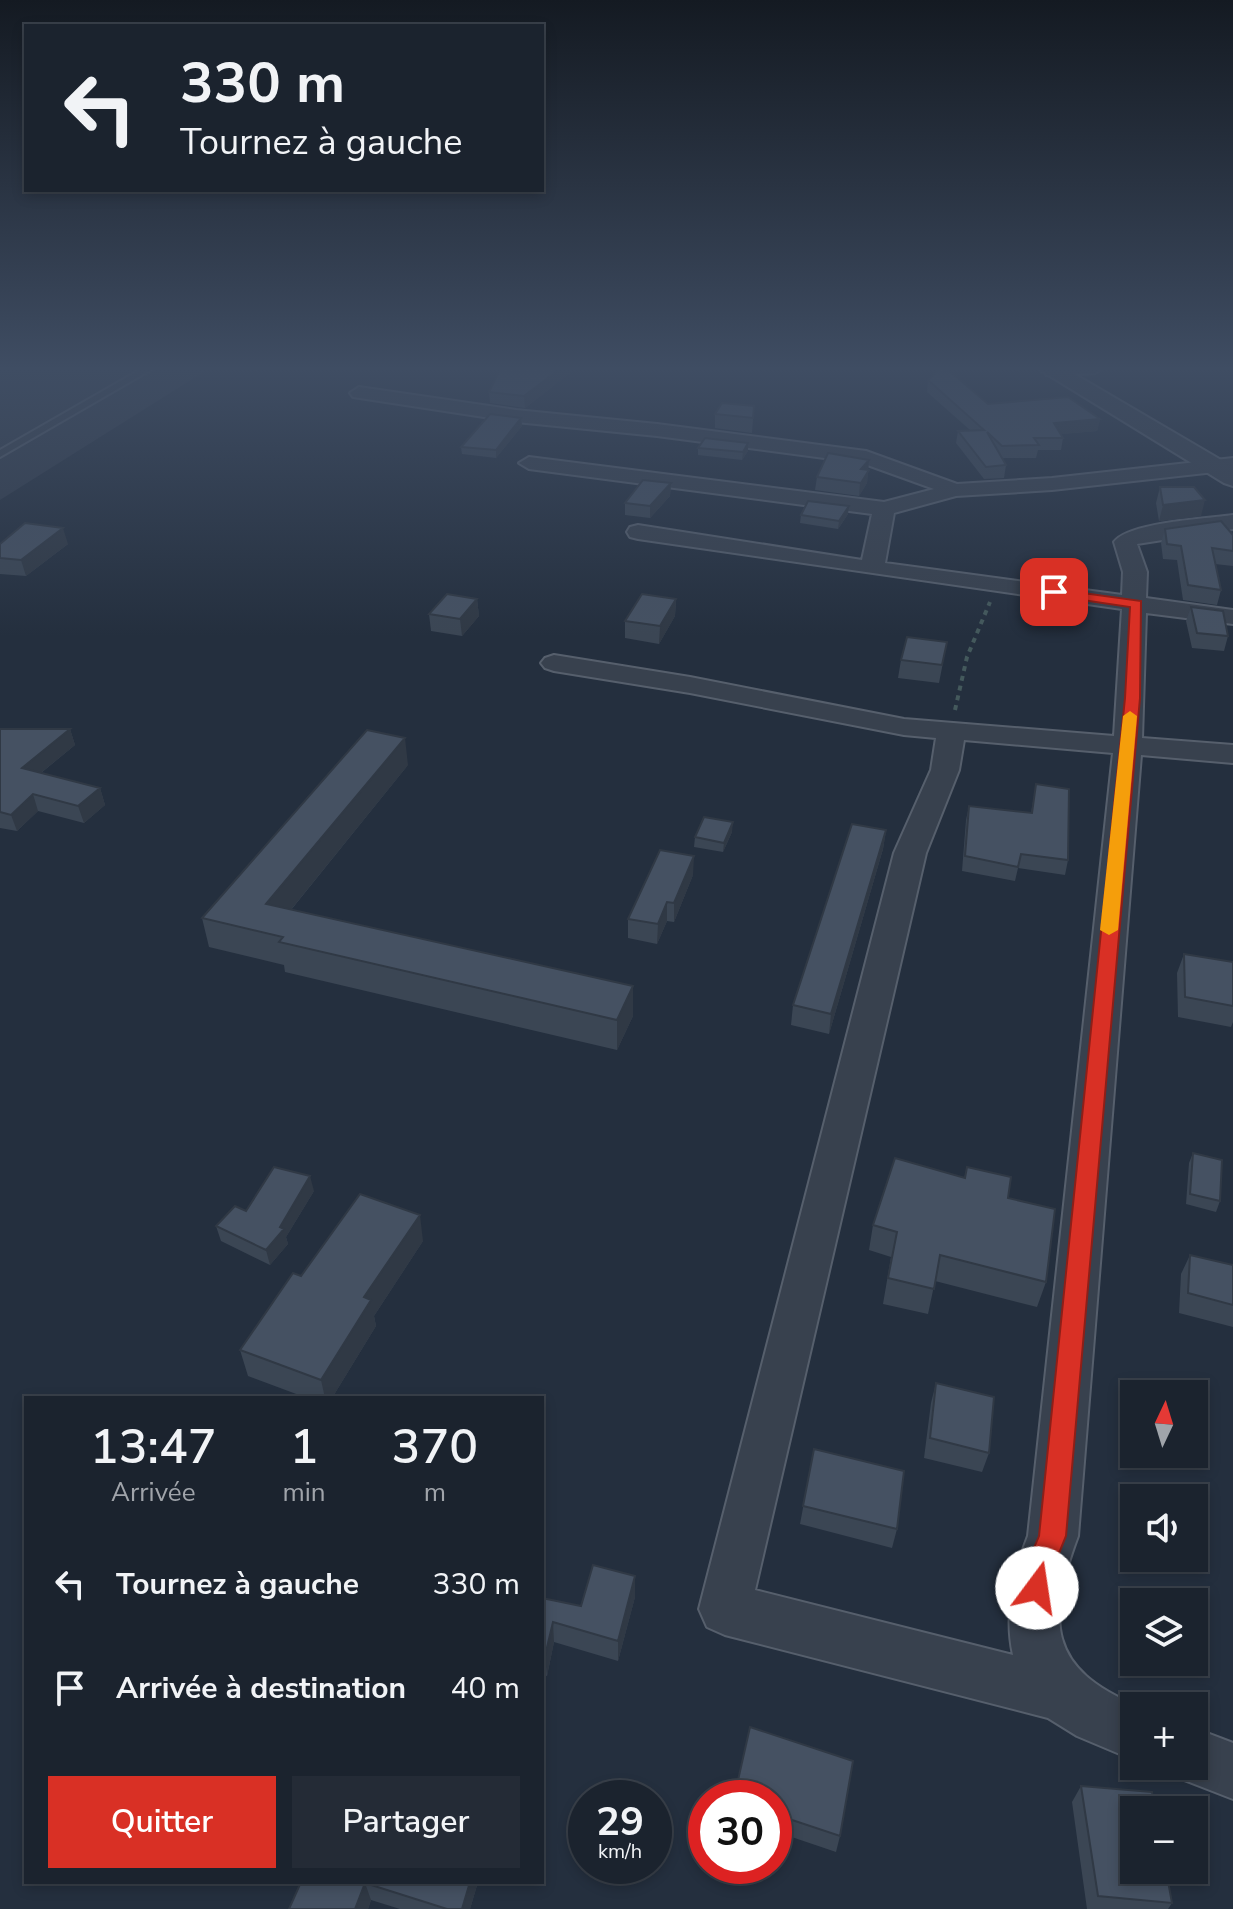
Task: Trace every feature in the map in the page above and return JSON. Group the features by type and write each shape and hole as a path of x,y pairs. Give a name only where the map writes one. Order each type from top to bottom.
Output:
{"street":[{"path":"866,457 955,490"},
{"path":"1204,457 1227,470"},
{"path":"529,463 884,509 955,490 1227,470"},
{"path":"872,568 884,509"},
{"path":"1061,1694 1038,1656 1035,1609 1039,1568 1053,1536 1132,698 1135,572 1125,542 1128,538 1233,522"},
{"path":"638,532 872,568 1233,617"},
{"path":"554,663 690,685 894,725 1233,754"},
{"path":"951,731 945,770 910,853 725,1609 1061,1694 1098,1718 1120,1727"},
{"path":"1208,1761 1233,1771"}],"path":[{"path":"951,731 967,657 999,585"}],"shaded area":[{"path":"0,457 68,457 0,500"}],"building":[{"path":"826,457 869,460 861,469 869,470 861,483 817,477"},
{"path":"978,457 1001,457 1006,465 986,467"},
{"path":"643,480 671,483 650,506 625,503"},
{"path":"1160,487 1194,487 1205,500 1163,505"},
{"path":"808,501 849,506 839,521 801,515"},
{"path":"1221,521 1233,535 1233,551 1212,548 1221,590 1188,585 1181,546 1167,544 1165,529"},
{"path":"25,523 63,528 21,560 0,558 0,544"},
{"path":"447,594 477,599 460,619 429,614"},
{"path":"642,594 676,599 660,626 625,621"},
{"path":"1191,607 1223,611 1228,636 1197,633"},
{"path":"907,637 947,642 942,665 901,660"},
{"path":"0,729 70,729 22,768 100,788 78,806 33,794 11,815 0,812"},
{"path":"367,730 405,738 266,904 633,986 617,1020 279,942 283,937 202,918"},
{"path":"1036,784 1069,789 1068,860 1021,854 1018,867 965,856 969,806 1032,813"},
{"path":"704,817 733,822 724,843 695,837"},
{"path":"852,824 886,830 831,1014 793,1005"},
{"path":"660,850 694,856 674,903 667,902 658,924 628,919"},
{"path":"1184,954 1233,962 1233,1006 1185,997"},
{"path":"1193,1153 1222,1160 1220,1201 1190,1194"},
{"path":"895,1158 965,1178 967,1167 1011,1177 1008,1198 1055,1209 1046,1282 940,1255 934,1289 888,1278 897,1232 873,1225"},
{"path":"274,1167 310,1176 280,1227 284,1229 266,1250 216,1226 235,1206 246,1211"},
{"path":"360,1194 420,1215 364,1297 371,1300 321,1380 240,1350 293,1273 301,1276"},
{"path":"1190,1255 1233,1265 1233,1305 1188,1293"},
{"path":"936,1383 994,1397 989,1453 930,1438"},
{"path":"814,1449 904,1471 897,1529 803,1506"},
{"path":"593,1565 635,1576 618,1641 553,1622 544,1656 544,1598 581,1606"},
{"path":"750,1727 853,1761 840,1836 792,1820 792,1780 738,1780"},
{"path":"1081,1786 1152,1792 1153,1796 1120,1796 1120,1884 1169,1884 1172,1903 1098,1896"},
{"path":"300,1884 365,1884 355,1909 289,1909"},
{"path":"368,1884 469,1884 462,1909 447,1909"}],"slow traffic":[{"path":"1109,930 1130,716"}],"route":[{"path":"1037,1588 1039,1568 1053,1536 1132,698 1136,620 1136,604 1054,592"}]}
